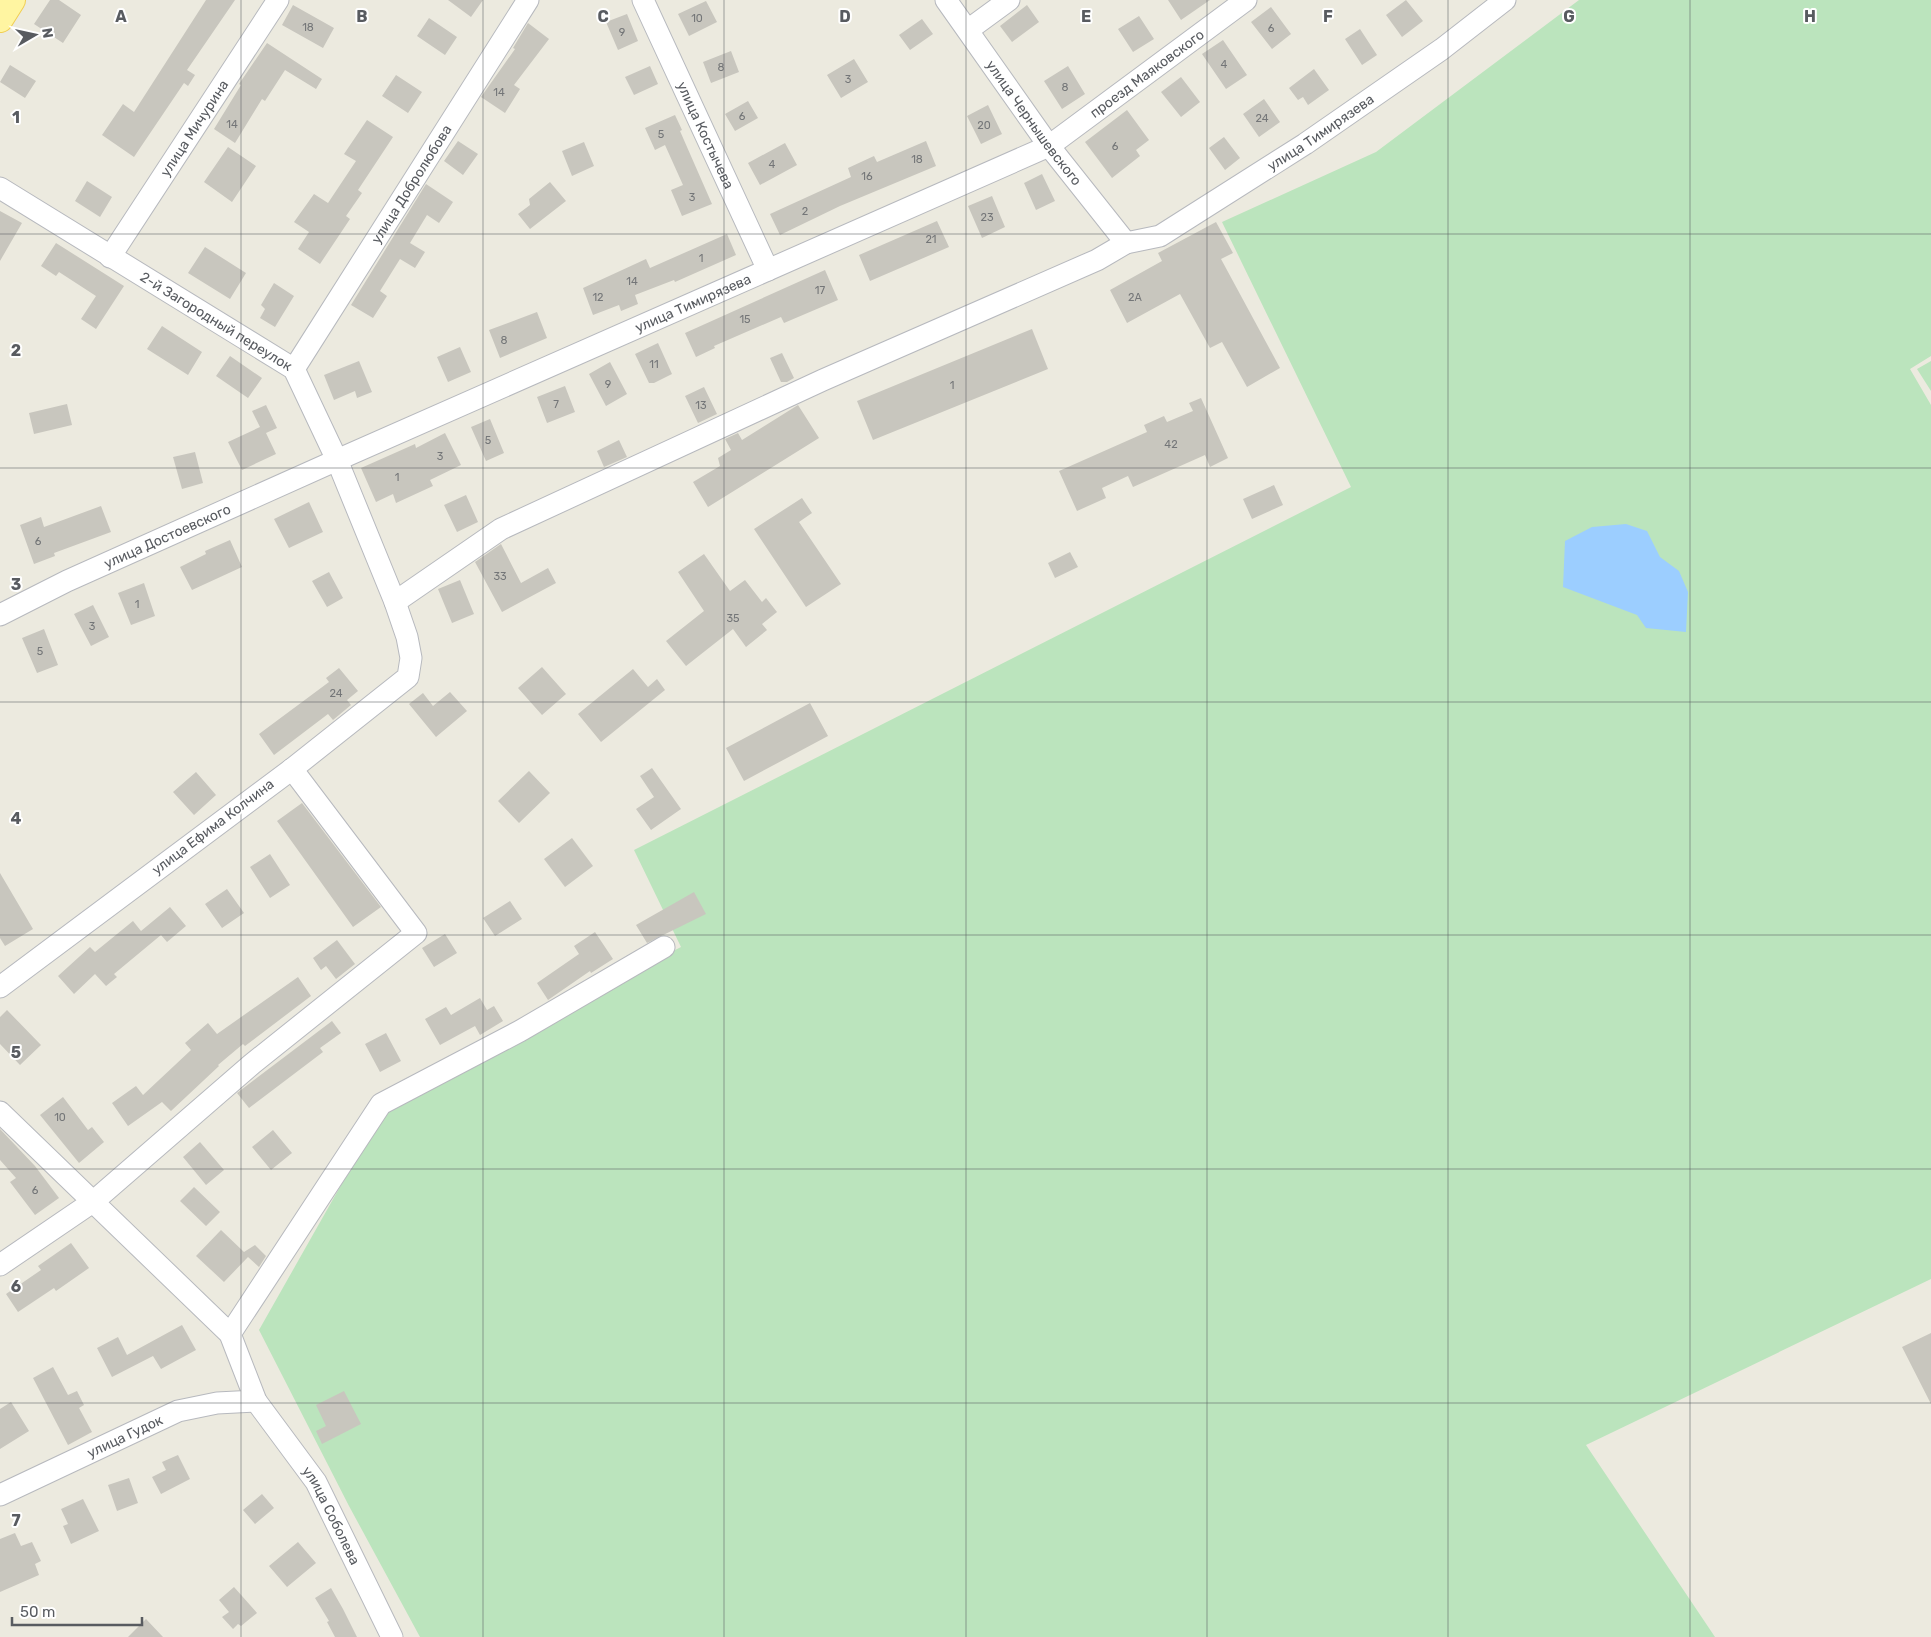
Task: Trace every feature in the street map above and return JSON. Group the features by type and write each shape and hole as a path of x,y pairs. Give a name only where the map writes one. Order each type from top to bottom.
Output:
{"main road":[{"path":"0,19 12,0"}],"street":[{"name":"улица Мичурина","path":"110,257 278,0"},
{"name":"улица Добролюбова","path":"294,369 528,0"},
{"name":"улица Костычева","path":"644,0 768,270"},
{"name":"улица Чернышевского","path":"946,0 1049,146 1126,243"},
{"path":"968,30 1009,0"},
{"name":"проезд Маяковского","path":"1049,146 1246,0"},
{"name":"улица Тимирязева","path":"395,602 501,529 823,380 1097,260 1126,243 1160,236 1305,144 1442,48 1505,0"},
{"name":"улица Тимирязева","path":"337,460 1049,146"},
{"name":"2-й Загородный переулок","path":"0,188 294,369 337,460 395,602 407,637 411,658"},
{"name":"улица Достоевского","path":"0,615 67,581 337,460"},
{"name":"улица Ефима Колчина","path":"0,987 292,768 408,677 411,658"},
{"path":"0,1265 94,1201 252,1064 416,933 292,768"},
{"path":"0,1112 230,1334 382,1104 520,1031 664,947"},
{"name":"улица Соболева","path":"230,1334 256,1401 316,1482 392,1637"},
{"name":"улица Гудок","path":"0,1495 178,1411 217,1403 256,1401"}],"green space":[{"path":"1579,0 1931,0 1931,356 1910,369 1931,405 1931,1279 1586,1445 1715,1637 420,1637 349,1506 259,1330 392,1095 681,947 634,850 1351,487 1222,222 1376,152"},
{"path":"1931,361 1931,391 1917,369"}],"water":[{"path":"1626,524 1647,531 1660,557 1679,571 1688,592 1686,632 1646,628 1637,615 1563,587 1565,541 1592,527"}],"building":[{"path":"50,0 59,0 81,15 63,43 34,24"},
{"path":"206,0 235,0 187,70 195,75 188,86 184,83 134,157 102,135 123,104 134,112"},
{"path":"448,0 483,0 471,17"},
{"path":"1168,0 1210,0 1181,20"},
{"path":"1406,0 1423,21 1402,37 1386,15"},
{"path":"706,1 717,22 689,36 678,14"},
{"path":"293,5 334,28 323,48 282,25"},
{"path":"1027,5 1039,22 1012,42 1000,26"},
{"path":"1271,7 1291,34 1272,49 1251,22"},
{"path":"627,14 638,41 618,50 606,22"},
{"path":"1139,16 1154,39 1133,52 1118,29"},
{"path":"429,18 457,37 445,55 417,36"},
{"path":"922,19 933,34 910,50 899,35"},
{"path":"528,23 549,39 514,85 520,89 505,113 481,97 515,49 513,48"},
{"path":"1360,29 1377,55 1362,65 1345,39"},
{"path":"1223,40 1247,75 1226,89 1202,54"},
{"path":"267,43 322,79 316,89 285,70 265,101 262,99 235,143 214,129 241,85 239,84"},
{"path":"731,51 739,72 711,83 703,62"},
{"path":"854,59 868,82 841,98 827,75"},
{"path":"10,65 36,81 25,98 0,82"},
{"path":"650,66 658,84 634,95 625,77"},
{"path":"1068,66 1085,94 1062,109 1044,81"},
{"path":"1314,69 1329,90 1308,105 1303,97 1298,100 1289,88"},
{"path":"396,75 422,92 408,113 382,96"},
{"path":"1181,77 1200,102 1181,117 1161,92"},
{"path":"1264,99 1280,122 1259,137 1243,114"},
{"path":"748,101 758,118 735,131 725,114"},
{"path":"988,105 1002,134 981,144 967,116"},
{"path":"1127,110 1149,140 1136,150 1140,156 1112,178 1085,142"},
{"path":"675,115 682,130 680,131 712,204 682,216 671,190 683,185 665,145 655,150 645,128"},
{"path":"367,120 393,137 358,190 362,193 346,216 350,219 320,264 298,249 309,232 294,222 314,194 328,203 356,161 344,154"},
{"path":"1224,137 1240,158 1225,170 1209,148"},
{"path":"458,141 478,154 463,175 444,161"},
{"path":"926,141 936,166 840,206 780,235 770,214 851,177 848,168 874,156 877,162"},
{"path":"584,142 594,166 572,176 562,151"},
{"path":"785,143 797,165 760,185 748,163"},
{"path":"228,147 256,166 232,202 204,182"},
{"path":"1042,174 1055,201 1036,210 1024,183"},
{"path":"87,181 112,197 100,217 75,201"},
{"path":"550,182 566,201 530,229 518,214 530,205 529,199"},
{"path":"426,184 453,202 439,223 427,215 410,243 425,252 415,268 400,259 380,291 387,296 373,318 351,305"},
{"path":"992,196 1005,227 982,238 968,206"},
{"path":"0,211 22,223 0,261"},
{"path":"937,221 949,247 870,281 859,255"},
{"path":"1216,222 1233,253 1221,259 1280,368 1247,387 1222,342 1210,348 1180,294 1127,323 1110,290 1162,261 1158,253"},
{"path":"727,234 736,255 675,282 674,280 635,295 638,304 621,311 619,305 593,315 583,288 646,259 650,268"},
{"path":"56,243 124,286 96,329 81,319 96,296 59,272 56,276 41,266"},
{"path":"205,247 246,273 230,299 188,273"},
{"path":"825,270 838,300 784,323 781,317 714,346 715,348 696,357 685,333"},
{"path":"274,283 294,296 275,327 260,318 265,309 261,305"},
{"path":"537,312 547,338 500,358 489,330"},
{"path":"162,326 202,352 188,375 147,349"},
{"path":"1032,329 1048,369 873,440 857,401"},
{"path":"658,343 672,374 654,383 649,383 635,354"},
{"path":"460,347 471,372 448,382 437,357"},
{"path":"782,353 794,378 787,382 781,382 770,358"},
{"path":"230,356 262,378 248,398 216,376"},
{"path":"359,361 372,392 357,398 355,391 334,400 324,375"},
{"path":"610,362 627,394 606,406 589,374"},
{"path":"565,386 575,412 547,423 537,397"},
{"path":"704,387 717,414 698,423 685,396"},
{"path":"1201,398 1228,458 1210,467 1205,455 1133,487 1128,476 1102,488 1106,498 1077,511 1059,471 1147,432 1144,425 1164,416 1167,422 1193,411 1189,403"},
{"path":"67,404 72,425 34,434 29,413"},
{"path":"266,405 277,428 266,433 276,454 242,470 228,442 260,427 252,411"},
{"path":"798,405 819,438 708,507 693,482 720,466 718,458 731,450 725,439 738,433 742,440"},
{"path":"490,419 504,453 486,461 471,427"},
{"path":"445,433 461,465 430,480 433,486 396,503 393,494 376,502 361,468 415,444 416,448"},
{"path":"619,440 627,457 604,467 597,451"},
{"path":"195,452 203,483 182,489 173,457"},
{"path":"1274,485 1283,505 1252,519 1243,499"},
{"path":"466,495 478,522 457,532 444,505"},
{"path":"802,498 812,513 799,522 841,584 806,607 754,529"},
{"path":"309,502 323,532 289,548 274,519"},
{"path":"101,506 111,532 54,553 55,556 34,564 20,525 41,517 44,527"},
{"path":"230,540 242,567 192,590 180,567 206,554 205,551"},
{"path":"501,544 521,583 548,568 556,583 502,612 475,562"},
{"path":"1070,552 1078,567 1055,578 1048,563"},
{"path":"704,554 730,591 745,580 762,602 766,598 777,612 762,624 767,630 746,647 733,629 686,666 666,641 704,611 678,572"},
{"path":"329,572 343,598 327,607 312,581"},
{"path":"460,580 474,614 452,623 438,589"},
{"path":"144,583 155,616 131,625 118,593"},
{"path":"93,605 109,637 91,646 74,614"},
{"path":"44,629 58,665 37,673 22,638"},
{"path":"542,667 566,694 542,715 518,688"},
{"path":"339,668 358,691 347,700 351,705 333,720 328,714 274,755 259,734 329,682 326,678"},
{"path":"633,669 648,687 657,679 665,690 601,742 578,714"},
{"path":"450,692 467,711 436,737 409,704 423,693 433,706"},
{"path":"810,703 828,736 744,781 726,748"},
{"path":"652,768 681,809 651,830 636,809 654,797 640,776"},
{"path":"529,771 550,793 519,823 498,801"},
{"path":"196,772 216,795 194,815 173,792"},
{"path":"302,803 381,907 353,927 277,821"},
{"path":"572,838 593,866 565,887 544,859"},
{"path":"270,854 290,885 270,898 250,867"},
{"path":"0,873 33,929 5,946 0,938"},
{"path":"227,889 244,913 222,928 205,904"},
{"path":"694,892 706,914 647,943 636,925"},
{"path":"510,901 522,919 495,936 483,918"},
{"path":"170,907 186,926 167,942 161,935 114,974 117,977 106,986 95,974 74,994 58,976 90,947 95,952 133,921 141,931"},
{"path":"595,932 613,959 591,973 590,971 548,1000 537,983 579,954 574,946"},
{"path":"445,934 457,953 434,967 422,948"},
{"path":"337,940 355,964 336,979 326,966 321,970 313,958"},
{"path":"298,977 311,996 245,1046 243,1044 218,1065 171,1111 162,1102 128,1126 112,1103 136,1086 143,1095 191,1050 185,1043 208,1023 217,1034"},
{"path":"480,998 487,1010 494,1006 503,1021 480,1035 475,1026 440,1045 425,1019 446,1007 451,1015"},
{"path":"7,1010 41,1045 20,1065 0,1044 0,1017"},
{"path":"332,1021 341,1033 320,1048 323,1052 249,1108 237,1093"},
{"path":"386,1033 401,1061 380,1072 365,1044"},
{"path":"63,1097 88,1130 92,1127 104,1142 79,1163 40,1115"},
{"path":"0,1129 35,1166 59,1198 35,1215 10,1182 16,1178 0,1160"},
{"path":"273,1130 292,1153 271,1170 252,1147"},
{"path":"200,1142 224,1170 206,1185 183,1157"},
{"path":"194,1187 220,1212 206,1226 180,1201"},
{"path":"221,1230 244,1252 255,1245 266,1256 259,1267 248,1257 224,1282 196,1256"},
{"path":"71,1243 89,1268 56,1291 54,1288 18,1312 6,1294 41,1270 38,1266"},
{"path":"182,1325 196,1350 161,1369 153,1356 112,1377 97,1348 118,1337 127,1355"},
{"path":"1931,1333 1931,1404 1902,1347"},
{"path":"53,1367 68,1395 77,1391 84,1405 79,1408 92,1432 68,1445 33,1378"},
{"path":"344,1391 361,1424 322,1444 316,1431 326,1426 316,1405"},
{"path":"11,1402 29,1431 0,1449 0,1409"},
{"path":"178,1455 190,1479 161,1494 152,1477 166,1470 162,1462"},
{"path":"129,1478 138,1503 117,1511 108,1485"},
{"path":"262,1494 274,1508 255,1524 243,1510"},
{"path":"83,1499 99,1531 71,1544 63,1526 68,1524 61,1509"},
{"path":"15,1533 21,1546 32,1542 41,1561 35,1564 39,1575 0,1592 0,1539"},
{"path":"298,1542 316,1563 287,1587 269,1566"},
{"path":"234,1587 257,1613 241,1626 238,1624 233,1629 222,1617 229,1612 219,1600"},
{"path":"331,1588 357,1637 335,1637 327,1622 329,1621 315,1598"},
{"path":"146,1619 163,1637 128,1637"}]}
